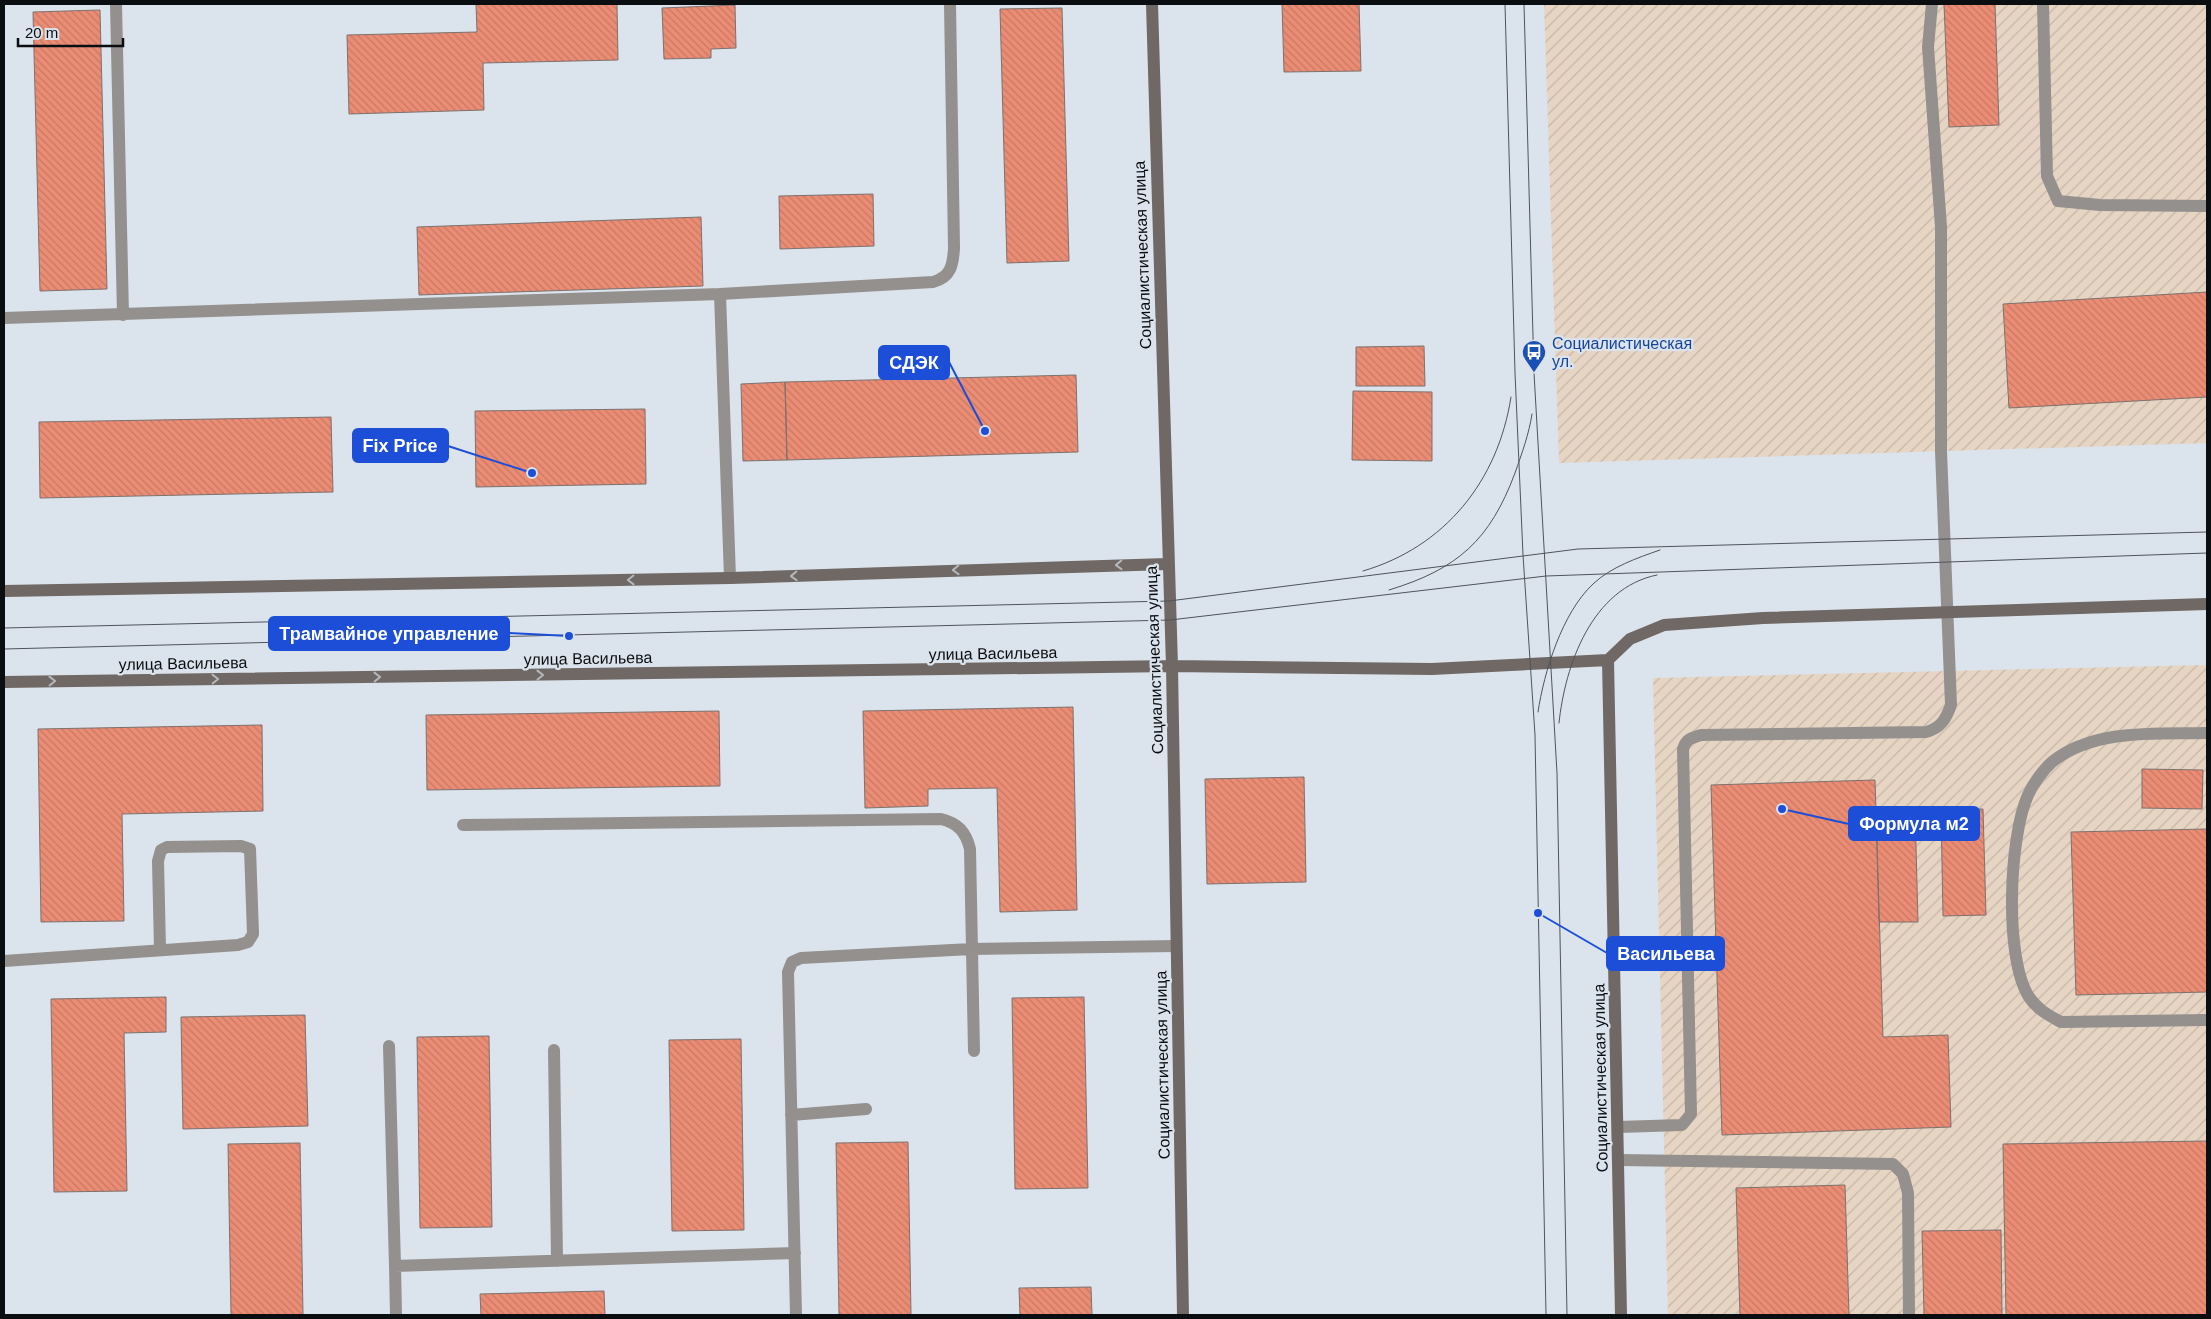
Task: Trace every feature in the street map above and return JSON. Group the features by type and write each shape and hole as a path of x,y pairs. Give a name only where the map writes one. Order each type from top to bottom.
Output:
{"main road":[{"name":"Социалистическая улица","path":"1152,4 1172,666 1182,1315"},
{"path":"4,591 730,578 1168,564"},
{"path":"1608,660 1630,639 1664,625 1763,618 2207,604"},
{"name":"Социалистическая улица","path":"1608,660 1621,1315"},
{"name":"улица Васильева","path":"4,682 1172,666 1432,669 1608,660"}],"lane":[{"path":"116,4 123,315"},
{"path":"4,318 720,294 933,282 943,279 950,272 954,248 950,4"},
{"path":"1618,1127 1682,1125 1691,1114 1683,750 1685,743 1690,738 1701,735 1926,732 1938,728 1947,717 1951,705 1942,451 1941,227 1928,47 1932,4"},
{"path":"2043,4 2047,176 2058,201 2100,205 2207,206"},
{"path":"720,294 730,578"},
{"path":"2207,733 2150,734 2104,739 2078,747 2052,762 2028,796 2020,821 2015,850 2013,942 2019,974 2029,996 2042,1012 2061,1022 2207,1020"},
{"path":"463,825 941,819 953,822 967,838 970,849 974,1051"},
{"path":"4,961 238,945 248,942 253,934 250,849 242,846 176,846 161,850 158,861 160,949"},
{"path":"796,1315 788,972 792,962 801,958 971,949 1176,946"},
{"path":"389,1046 396,1315"},
{"path":"554,1050 557,1261"},
{"path":"791,1115 866,1109"},
{"path":"1618,1160 1893,1164 1903,1174 1908,1193 1909,1315"},
{"path":"395,1266 795,1253"}],"shaded area":[{"path":"1544,4 2207,4 2207,443 1559,463"},
{"path":"2207,665 2207,1315 1668,1315 1653,678"}],"building":[{"path":"476,4 617,4 618,60 483,63 484,110 349,114 347,35 477,32"},
{"path":"1282,4 1359,4 1361,71 1284,72"},
{"path":"1944,4 1995,4 1999,125 1949,127"},
{"path":"735,5 736,48 711,49 711,58 664,59 662,8"},
{"path":"1062,8 1069,261 1007,263 1000,9"},
{"path":"100,10 107,289 40,291 33,12"},
{"path":"873,194 874,246 780,249 779,196"},
{"path":"701,217 703,286 419,295 417,227"},
{"path":"2207,292 2207,397 2009,408 2003,304"},
{"path":"1424,346 1425,386 1356,386 1356,347"},
{"path":"1076,375 1078,452 787,460 785,382"},
{"path":"785,382 787,460 743,461 741,384"},
{"path":"1353,391 1432,392 1432,461 1352,460"},
{"path":"645,409 646,484 476,487 475,411"},
{"path":"331,417 333,492 40,498 39,422"},
{"path":"1073,707 1077,910 1000,912 997,788 928,789 928,806 865,808 863,711"},
{"path":"719,711 720,786 427,790 426,715"},
{"path":"262,725 263,811 122,814 124,921 41,922 38,729"},
{"path":"2142,769 2203,770 2202,809 2142,808"},
{"path":"1304,777 1306,882 1207,884 1205,779"},
{"path":"1875,780 1883,1037 1948,1035 1951,1127 1722,1135 1711,785"},
{"path":"1983,809 1986,915 1943,916 1941,810"},
{"path":"1915,810 1918,922 1879,922 1876,811"},
{"path":"2207,829 2207,992 2076,995 2071,832"},
{"path":"166,997 166,1032 124,1033 127,1191 54,1192 51,999"},
{"path":"1084,997 1088,1188 1015,1189 1012,998"},
{"path":"305,1015 308,1126 183,1129 181,1017"},
{"path":"489,1036 492,1227 420,1228 417,1037"},
{"path":"741,1039 744,1230 672,1231 669,1040"},
{"path":"2207,1141 2207,1315 2006,1315 2003,1144"},
{"path":"908,1142 911,1315 839,1315 836,1143"},
{"path":"300,1143 303,1315 231,1315 228,1144"},
{"path":"1845,1185 1849,1315 1740,1315 1736,1188"},
{"path":"2001,1230 2002,1315 1924,1315 1922,1231"},
{"path":"1091,1287 1092,1315 1020,1315 1019,1288"},
{"path":"604,1291 605,1315 481,1315 480,1294"}],"tram line":[{"path":"1505,4 1515,373 1523,555 1535,735 1546,1315"},
{"path":"1524,4 1534,373 1557,773 1567,1315"},
{"path":"1363,571 1392,560 1419,546 1442,528 1463,506 1480,483 1494,456 1504,428 1511,397"},
{"path":"1389,590 1413,582 1453,561 1469,549 1482,534 1494,517 1515,473 1532,414"},
{"path":"4,628 1169,601 1578,549 2207,532"},
{"path":"1538,712 1545,679 1556,644 1572,611 1582,596 1600,578 1616,568 1660,550"},
{"path":"4,649 1170,620 1546,576 2207,553"},
{"path":"1559,723 1562,701 1576,654 1586,632 1599,612 1615,595 1634,583 1657,575"}],"place":[{"name":"Социалистическая ул.","path":"1534,373"},
{"name":"СДЭК","path":"985,431"},
{"name":"Fix Price","path":"532,473"},
{"name":"Трамвайное управление","path":"569,636"},
{"name":"Формула м2","path":"1782,809"},
{"name":"Васильева","path":"1538,913"}]}
